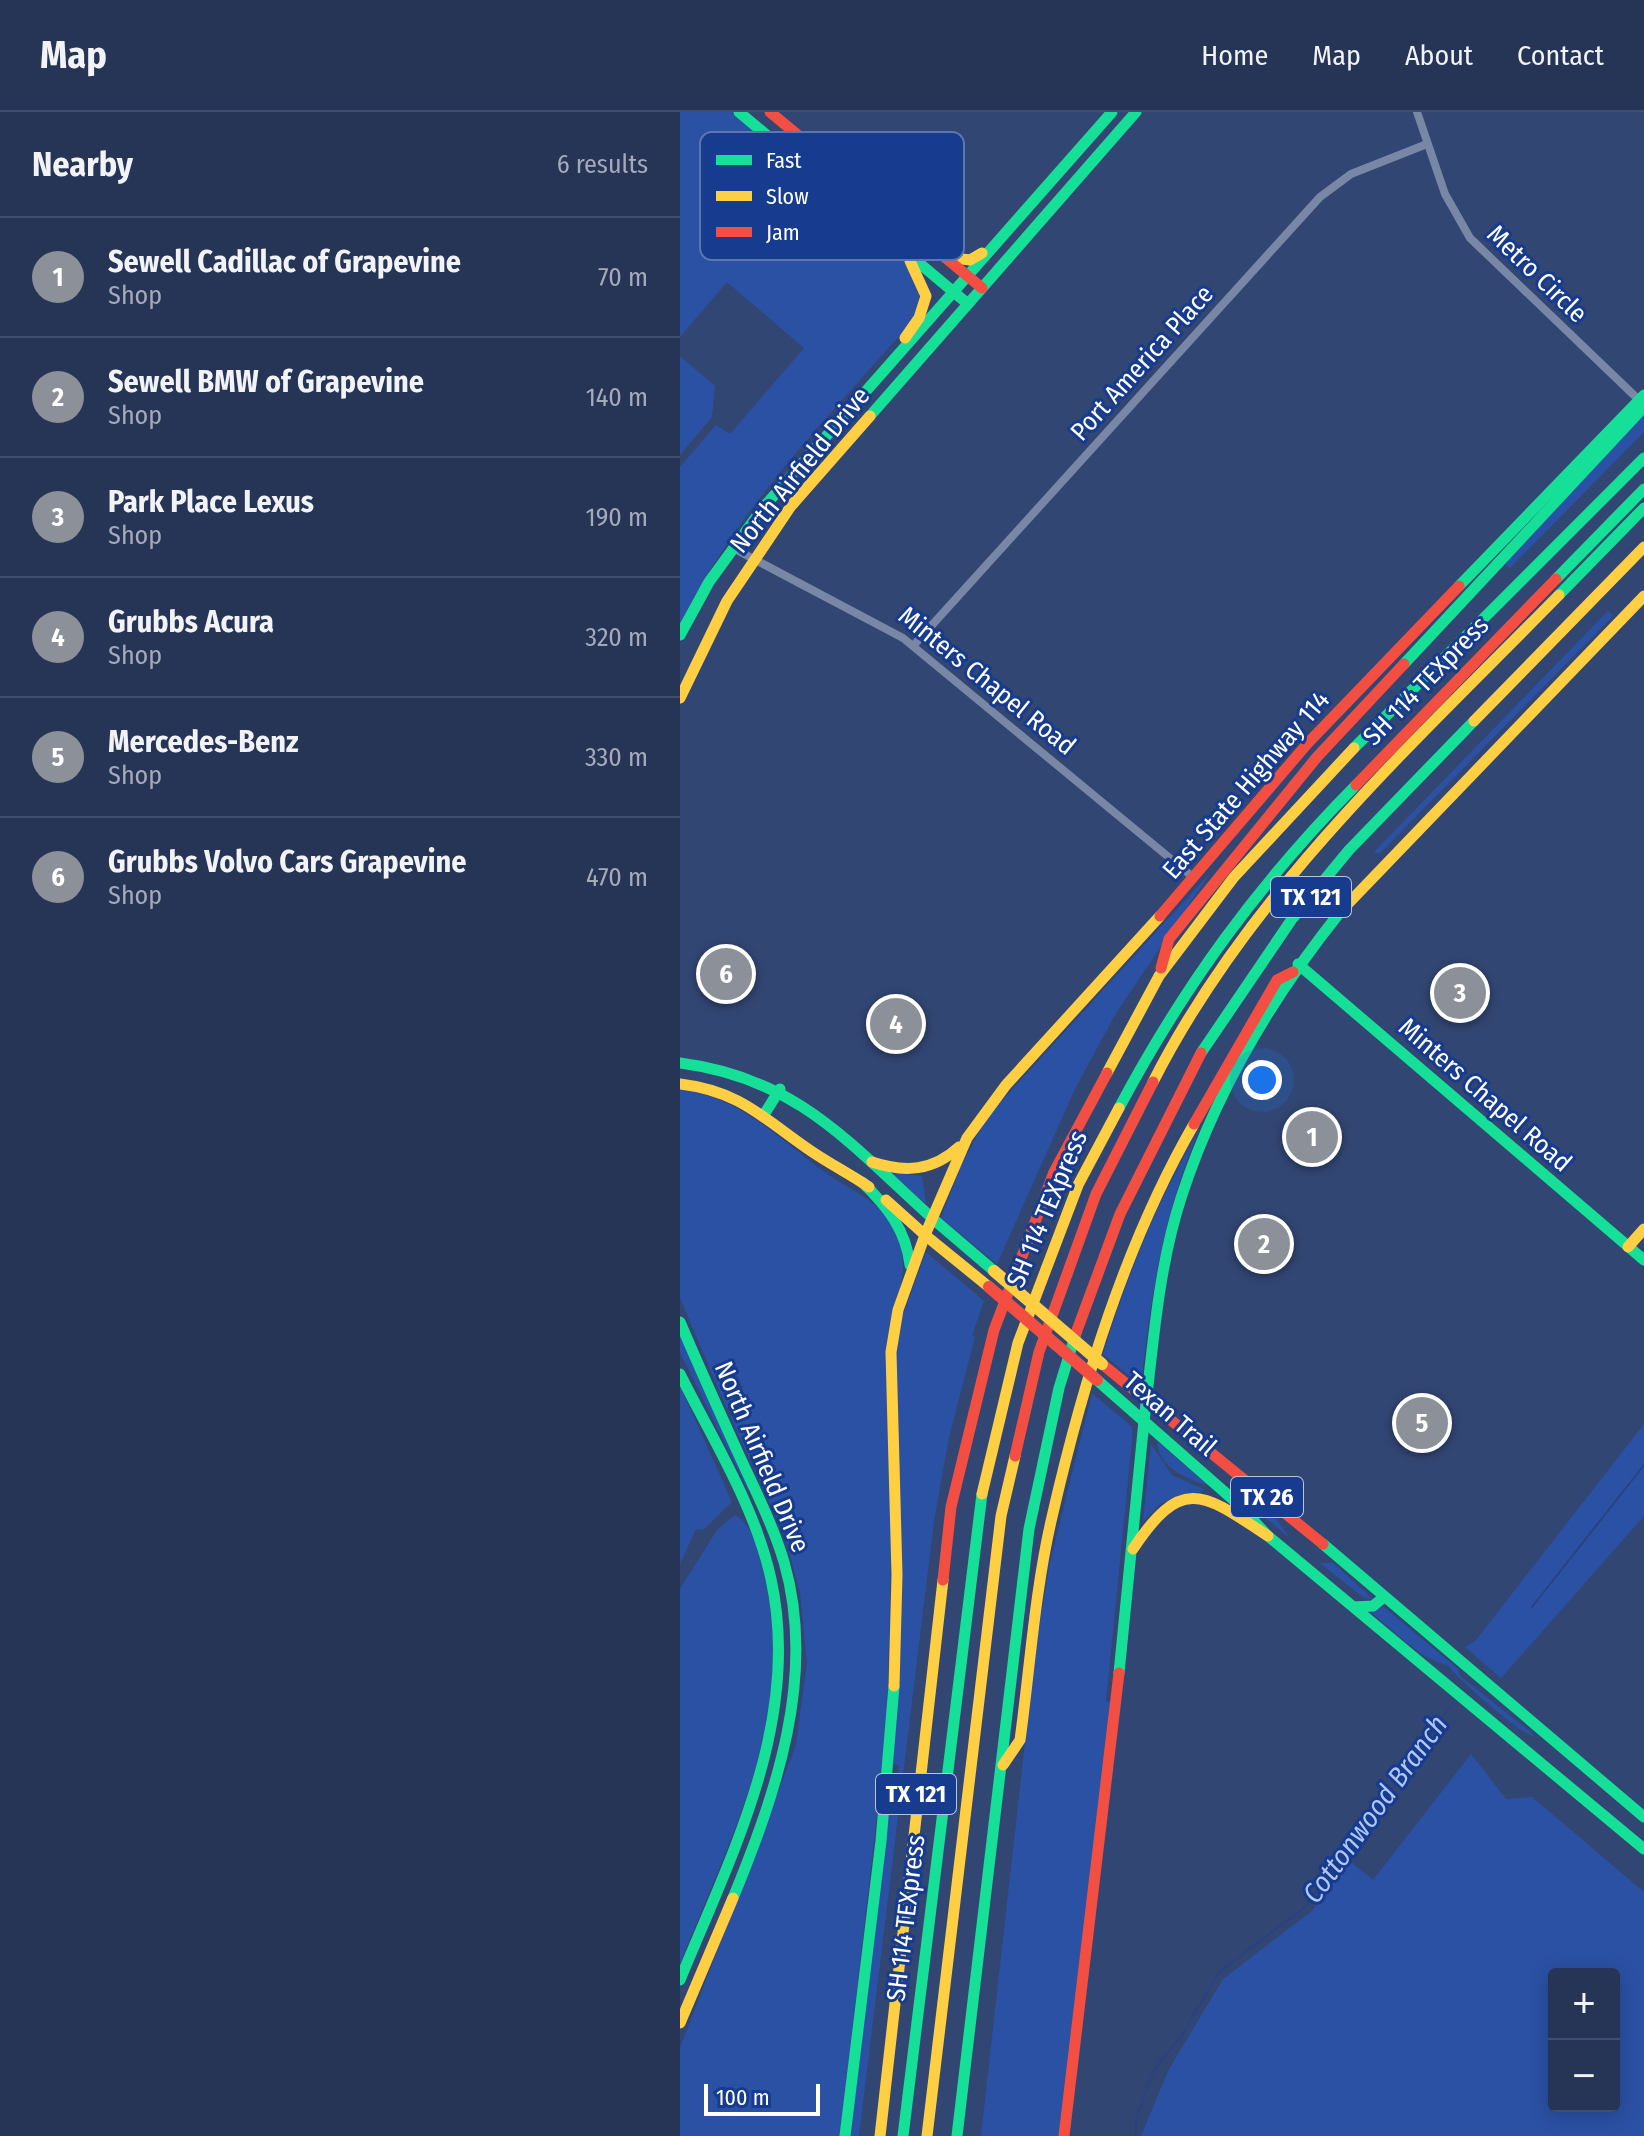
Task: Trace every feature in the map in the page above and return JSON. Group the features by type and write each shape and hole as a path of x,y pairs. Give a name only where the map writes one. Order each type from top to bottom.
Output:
{"main road":[{"path":"739,112 763,132"},
{"path":"770,112 794,132"},
{"path":"964,259 979,256 1039,195 1112,112"},
{"name":"North Airfield Drive","path":"680,698 685,673 753,558 810,484 1136,112"},
{"name":"North Airfield Drive","path":"680,635 709,582 770,499 1039,195"},
{"path":"877,377 919,318 926,296 918,272 909,260"},
{"path":"916,260 968,304"},
{"path":"949,260 982,288"},
{"path":"1159,976 1169,939 1286,793 1642,401"},
{"name":"East State Highway 114","path":"845,2136 890,1754 897,1575 891,1352 898,1310 910,1269 967,1138 1025,1062 1194,878 1307,744 1642,401"},
{"name":"TX 121","path":"880,2136 936,1620 961,1453 994,1330 1037,1211 1075,1128 1159,976 1267,838 1644,458"},
{"name":"SH 114 TEXpress","path":"903,2136 970,1562 981,1493 1018,1343 1078,1185 1157,1036 1252,898 1326,815 1644,489"},
{"name":"SH 114 TEXpress","path":"927,2136 1001,1516 1039,1352 1096,1194 1173,1043 1265,906 1337,822 1644,508"},
{"name":"TX 121","path":"957,2136 1029,1529 1059,1388 1104,1253 1169,1111 1258,965 1349,850 1644,547"},
{"path":"1064,2136 1145,1401 1166,1257 1189,1173 1227,1086 1295,968 1350,899 1644,596"},
{"path":"1001,1768 1020,1740 1051,1519 1114,1301 1154,1202 1192,1126 1277,980 1295,968"},
{"name":"Minters Chapel Road","path":"1295,968 1644,1260"},
{"name":"Texan Trail","path":"680,1063 733,1070 780,1089 824,1120 864,1159 1145,1401 1207,1452 1241,1475 1644,1817"},
{"name":"Texan Trail","path":"680,1084 729,1092 765,1113 806,1148 862,1182 1097,1380 1237,1503 1268,1536 1642,1843"},
{"path":"765,1113 780,1089"},
{"path":"864,1159 882,1166 921,1170 937,1165 967,1138"},
{"path":"862,1182 896,1220 906,1240 910,1269"},
{"path":"1628,1247 1644,1229"},
{"name":"North Airfield Drive","path":"680,1322 780,1551 794,1608 797,1667 791,1724 777,1778 680,2023"},
{"name":"North Airfield Drive","path":"680,1374 761,1546 778,1610 781,1666 775,1716 760,1777 680,1980"},
{"path":"1130,1553 1157,1512 1182,1498 1216,1501 1268,1536"},
{"path":"1354,1607 1373,1606 1384,1597"},
{"path":"1518,1744 1531,1743 1546,1733"}],"street":[{"name":"Metro Circle","path":"1417,112 1445,194 1470,238 1642,401"},
{"name":"Port America Place","path":"913,646 1320,197 1351,174 1427,144"},
{"name":"Minters Chapel Road","path":"733,548 836,604 880,623 913,646 1194,878"}],"shaded area":[{"path":"680,112 733,112 756,132 700,132 700,260 902,260 909,266 920,293 913,321 817,428 756,503 728,542 680,624 680,467 716,425 730,434 804,348 727,282 680,337"},
{"path":"680,356 715,386 712,417 680,455"},
{"path":"1644,413 1644,432 1510,568 1505,564"},
{"path":"1608,611 1613,616 1380,853 1373,853"},
{"path":"1211,872 1116,1013 1075,1089 997,1264 941,1218 961,1166 987,1117"},
{"path":"680,1090 702,1094 741,1110 868,1200 889,1221 902,1251 903,1271 897,1303 887,1727 840,2136 680,2136 680,2048 796,1745 807,1663 800,1592 784,1534 731,1418 742,1410 744,1402 739,1390 743,1387 733,1369 722,1373 734,1399 727,1409 680,1298"},
{"path":"1199,1130 1177,1190 1161,1251 1142,1377 1133,1379 1103,1354 1144,1239"},
{"path":"890,1174 922,1176 926,1204"},
{"path":"926,1252 984,1301 972,1335 975,1337 949,1437 934,1521 859,2136 850,2136 891,1786 898,1783 899,1765 893,1764 897,1345 902,1318"},
{"path":"680,1333 748,1484 749,1492 680,1352"},
{"path":"680,1386 732,1502 703,1530 696,1529 680,1564"},
{"path":"1092,1393 1132,1427 1132,1439 1106,1701 1113,1703 1060,2136 981,2136 1035,1653 1049,1567"},
{"path":"1644,1424 1644,1516 1501,1678 1465,1647 1476,1640"},
{"path":"1157,1441 1208,1485 1182,1475 1168,1465 1162,1458"},
{"path":"1151,1444 1172,1475 1205,1490 1161,1503 1143,1522"},
{"path":"1238,1496 1269,1509 1290,1538"},
{"path":"735,1515 746,1524 756,1546 772,1619 773,1670 767,1721 738,1819 680,1964 680,1589 717,1530"},
{"path":"1320,1563 1333,1563 1373,1599 1364,1598"},
{"path":"1384,1607 1458,1669 1460,1676 1533,1736 1489,1705 1448,1665 1428,1658 1367,1609"},
{"path":"1471,1754 1506,1799 1532,1797 1644,1892 1644,2136 1141,2136 1169,2069 1223,1979 1312,1911 1345,1857 1373,1880"}],"waterway":[{"name":"Cottonwood Branch","path":"1532,1607 1644,1465"},
{"name":"Cottonwood Branch","path":"1136,2136 1136,2120 1153,2071 1182,2035 1219,1972 1308,1905 1333,1861 1369,1823 1450,1707"}],"traffic: fast":[{"path":"739,112 763,132"},
{"path":"680,635 709,582 762,509 1112,112"},
{"path":"870,416 1136,112"},
{"path":"916,260 968,304"},
{"path":"1459,586 1644,395"},
{"path":"1404,664 1644,407"},
{"path":"1354,748 1644,458"},
{"path":"1556,579 1644,489"},
{"path":"1559,595 1644,508"},
{"path":"1201,1053 1292,919 1349,850 1474,721"},
{"path":"1119,1108 1170,1020 1226,938 1287,860 1356,785"},
{"path":"1144,1421 1167,1252 1195,1159 1248,1047 1292,977 1341,911"},
{"path":"1298,964 1644,1260"},
{"path":"680,1063 721,1071 757,1083 789,1099 847,1140 932,1218"},
{"path":"765,1113 780,1089"},
{"path":"862,1182 894,1219 910,1265"},
{"path":"932,1218 994,1271"},
{"path":"680,1322 775,1535 793,1605 796,1648 794,1691 787,1733 764,1817 733,1898"},
{"path":"957,2136 1029,1529 1059,1388 1076,1333"},
{"path":"680,1374 755,1525 771,1579 778,1632 777,1683 770,1734 757,1785 721,1884 680,1980"},
{"path":"1097,1380 1237,1503 1268,1536 1644,1849"},
{"path":"1119,1673 1144,1421"},
{"path":"903,2136 982,1494"},
{"path":"1323,1544 1644,1817"},
{"path":"1354,1607 1373,1606 1384,1597"},
{"path":"845,2136 881,1841 894,1686"}],"traffic: slow":[{"path":"964,259 970,260 982,253"},
{"path":"905,338 919,318 926,296 910,261"},
{"path":"680,698 727,601 791,506 870,416"},
{"path":"1474,721 1644,547"},
{"path":"1153,1082 1192,1012 1285,884 1391,765 1559,595"},
{"path":"1341,911 1644,596"},
{"path":"1107,1073 1159,976 1234,877 1354,748"},
{"path":"886,1200 925,1235 967,1138 1006,1085 1160,916"},
{"path":"680,1084 719,1093 750,1108 869,1187"},
{"path":"982,1494 1018,1343 1078,1185 1119,1108"},
{"path":"1003,1765 1020,1740 1046,1544 1092,1365 1147,1217 1194,1124"},
{"path":"872,1162 896,1168 918,1168 939,1161 959,1147"},
{"path":"1628,1247 1644,1229"},
{"path":"925,1235 989,1287"},
{"path":"894,1686 897,1575 891,1352 898,1310 925,1235"},
{"path":"994,1271 1102,1364"},
{"path":"927,2136 1001,1516 1015,1456"},
{"path":"1133,1549 1150,1525 1166,1510 1180,1501 1194,1499 1226,1509 1268,1536"},
{"path":"880,2136 943,1580"},
{"path":"680,2023 733,1898"}],"traffic: jam":[{"path":"770,112 794,132"},
{"path":"948,260 982,288"},
{"path":"1356,785 1556,579"},
{"path":"1160,916 1307,744 1459,586"},
{"path":"1161,968 1169,939 1317,757 1404,664"},
{"path":"1194,1124 1277,980 1293,972"},
{"path":"1076,1333 1120,1214 1201,1053"},
{"path":"943,1580 951,1507 994,1330 1054,1172 1107,1073"},
{"path":"1015,1456 1039,1352 1096,1194 1153,1082"},
{"path":"989,1287 1097,1380"},
{"path":"1102,1364 1323,1544"},
{"path":"1064,2136 1119,1673"}],"place":[{"name":"Grubbs Volvo Cars Grapevine","path":"726,974"},
{"name":"Park Place Lexus","path":"1460,993"},
{"name":"Grubbs Acura","path":"896,1024"},
{"name":"Sewell Cadillac of Grapevine","path":"1312,1137"},
{"name":"Sewell BMW of Grapevine","path":"1264,1244"},
{"name":"Mercedes-Benz","path":"1422,1423"}]}
